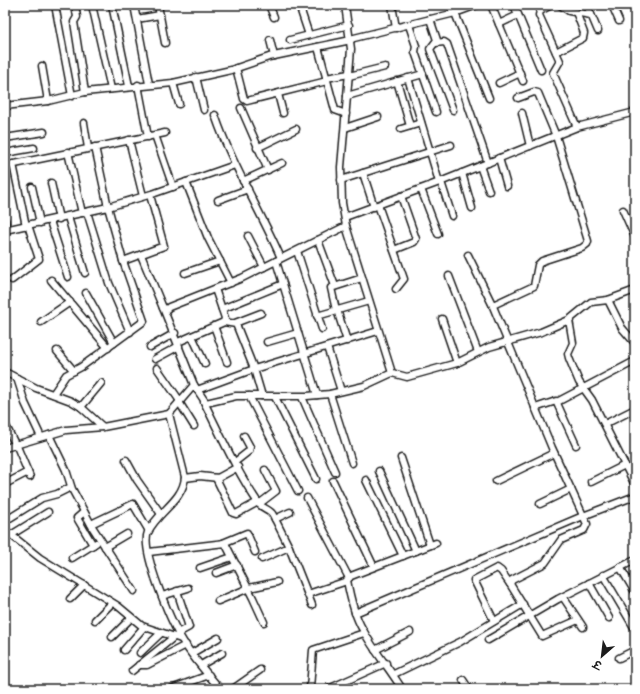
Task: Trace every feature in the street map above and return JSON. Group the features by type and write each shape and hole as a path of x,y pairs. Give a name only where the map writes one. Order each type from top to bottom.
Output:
{"street":[{"path":"55,5 72,96"},
{"path":"75,5 77,17 74,22 85,92"},
{"path":"92,5 111,89"},
{"path":"112,5 129,86"},
{"path":"134,5 149,84"},
{"path":"158,5 165,43"},
{"path":"270,5 274,17"},
{"path":"299,5 309,35"},
{"path":"346,5 351,39 342,180 342,203 346,226 392,373"},
{"path":"392,5 396,28"},
{"path":"491,5 523,81"},
{"path":"514,5 541,70"},
{"path":"551,5 541,10 539,15 561,62 554,73 577,127"},
{"path":"560,5 565,9 591,14"},
{"path":"587,5 598,31"},
{"path":"612,5 619,21"},
{"path":"5,106 48,101 85,92 173,82 236,68 274,56 396,28 455,13 473,6"},
{"path":"556,52 583,38 584,33 576,12"},
{"path":"455,13 489,98"},
{"path":"137,19 160,15"},
{"path":"499,24 518,15"},
{"path":"430,19 437,40 436,43"},
{"path":"409,24 423,74 436,112"},
{"path":"290,40 349,26"},
{"path":"270,40 274,56"},
{"path":"453,110 430,49 431,46 436,43 444,42 447,44 488,163"},
{"path":"318,47 335,110 338,113 346,114"},
{"path":"42,66 48,101"},
{"path":"236,68 245,100 249,101 327,79 384,67"},
{"path":"499,83 520,73"},
{"path":"348,96 423,74"},
{"path":"196,77 204,110"},
{"path":"408,78 429,152 452,216"},
{"path":"397,81 410,126"},
{"path":"173,82 179,104"},
{"path":"138,85 148,137"},
{"path":"493,305 534,286 538,265 542,261 582,248 588,241 556,136 537,92 518,98"},
{"path":"278,94 283,114"},
{"path":"241,108 257,148 268,170"},
{"path":"345,217 440,182 577,127 635,112"},
{"path":"522,113 530,146"},
{"path":"215,115 235,164 263,218 279,260 283,284 318,395"},
{"path":"345,128 378,117"},
{"path":"84,123 88,148"},
{"path":"401,129 421,123"},
{"path":"257,148 296,130"},
{"path":"5,138 44,132"},
{"path":"5,166 165,133"},
{"path":"155,135 173,187"},
{"path":"129,140 143,196"},
{"path":"342,180 451,144"},
{"path":"53,394 64,377 108,348 144,322 145,319 123,261 108,207 95,147"},
{"path":"5,153 34,148"},
{"path":"68,152 84,213 109,283 130,332"},
{"path":"499,158 507,186"},
{"path":"243,181 282,163"},
{"path":"12,280 39,259 27,226 13,164"},
{"path":"5,220 6,230 68,217 108,207 173,187 235,164"},
{"path":"480,166 489,190"},
{"path":"363,173 404,279 396,289"},
{"path":"462,173 472,208"},
{"path":"186,182 206,233 231,283"},
{"path":"51,183 59,219"},
{"path":"32,187 40,223"},
{"path":"421,189 438,234"},
{"path":"218,200 248,190"},
{"path":"123,261 162,248 164,244 150,194"},
{"path":"394,250 414,242 416,239 401,196"},
{"path":"623,210 635,237"},
{"path":"68,217 85,273"},
{"path":"50,221 68,277"},
{"path":"163,308 167,309 169,306 231,283 346,226"},
{"path":"248,236 264,267"},
{"path":"318,240 335,286"},
{"path":"297,251 322,329"},
{"path":"142,255 196,388 224,444 258,503 272,512 289,547 312,606"},
{"path":"468,255 493,305 554,453 587,524 584,530 561,540 546,562 512,580 510,584"},
{"path":"185,273 220,261"},
{"path":"449,276 478,352"},
{"path":"347,341 331,289 335,286 362,278"},
{"path":"51,280 108,348"},
{"path":"222,309 283,284"},
{"path":"215,289 225,318 224,322"},
{"path":"204,402 243,396 274,397 330,394 364,386 392,373 407,377 457,364 478,352 541,332 569,320 591,302 608,300 635,290"},
{"path":"86,293 114,343"},
{"path":"317,316 369,300"},
{"path":"608,300 622,328 635,343"},
{"path":"41,322 70,302"},
{"path":"155,359 192,336 214,326 224,322 235,323 261,313"},
{"path":"442,319 457,364"},
{"path":"569,320 573,343 568,356 579,382 592,400 635,485"},
{"path":"235,323 254,369 262,396"},
{"path":"214,326 227,362"},
{"path":"5,448 66,430 103,426 169,414 196,388 378,331"},
{"path":"150,347 175,334"},
{"path":"267,342 298,334"},
{"path":"192,336 205,364"},
{"path":"326,347 341,391"},
{"path":"57,351 74,371"},
{"path":"535,408 555,401 558,402 635,361"},
{"path":"157,368 194,426"},
{"path":"5,372 81,407 103,426"},
{"path":"17,378 24,400 41,437"},
{"path":"81,407 101,382"},
{"path":"330,394 352,463"},
{"path":"243,396 298,491"},
{"path":"302,396 335,472"},
{"path":"274,397 316,479"},
{"path":"558,402 576,445"},
{"path":"605,424 635,409"},
{"path":"169,414 185,478 184,486 181,493 161,514 149,531 146,542 155,580 178,636 220,689"},
{"path":"5,424 29,474 5,484"},
{"path":"49,435 66,470 71,487 84,512 134,591"},
{"path":"185,478 202,476 216,478 236,464 249,451 250,447 244,436"},
{"path":"496,482 554,453"},
{"path":"308,594 348,580 374,567 433,544 401,458"},
{"path":"126,460 137,480 161,514"},
{"path":"591,482 625,465"},
{"path":"216,478 234,514 258,503 276,491 265,470"},
{"path":"379,471 416,551"},
{"path":"366,480 403,556"},
{"path":"332,481 374,567"},
{"path":"5,520 42,498 57,494 71,487"},
{"path":"540,504 571,489"},
{"path":"355,613 583,516 635,496"},
{"path":"307,498 348,580 355,613 364,632 375,650 394,674 402,689"},
{"path":"91,524 133,504 149,531"},
{"path":"11,535 48,512"},
{"path":"84,512 77,518 93,545"},
{"path":"275,519 290,512"},
{"path":"5,530 40,558 112,603 144,627 161,633 178,636"},
{"path":"149,552 170,551 223,543 247,533 255,552"},
{"path":"106,547 128,534"},
{"path":"72,558 101,539"},
{"path":"223,543 226,544 249,588 264,622"},
{"path":"262,559 289,547"},
{"path":"200,568 232,557"},
{"path":"488,640 603,575 635,560"},
{"path":"216,573 236,565"},
{"path":"620,567 635,592"},
{"path":"494,621 474,580 497,568 501,571 510,584 542,636 578,620"},
{"path":"603,575 635,629"},
{"path":"218,601 249,588 276,582"},
{"path":"589,583 609,618"},
{"path":"70,599 84,585"},
{"path":"162,596 188,588"},
{"path":"132,671 189,627 177,591"},
{"path":"563,597 583,627"},
{"path":"95,620 112,603"},
{"path":"394,674 440,652 523,604"},
{"path":"112,637 131,618"},
{"path":"124,650 144,627"},
{"path":"310,688 313,650 364,632"},
{"path":"375,650 410,632"},
{"path":"140,653 161,633"},
{"path":"192,652 218,638"},
{"path":"139,665 147,665 186,645"},
{"path":"619,658 635,650"},
{"path":"201,665 222,653"},
{"path":"328,689 386,663"},
{"path":"233,689 260,670"},
{"path":"171,689 185,687 209,675"},
{"path":"463,680 469,689"}]}
